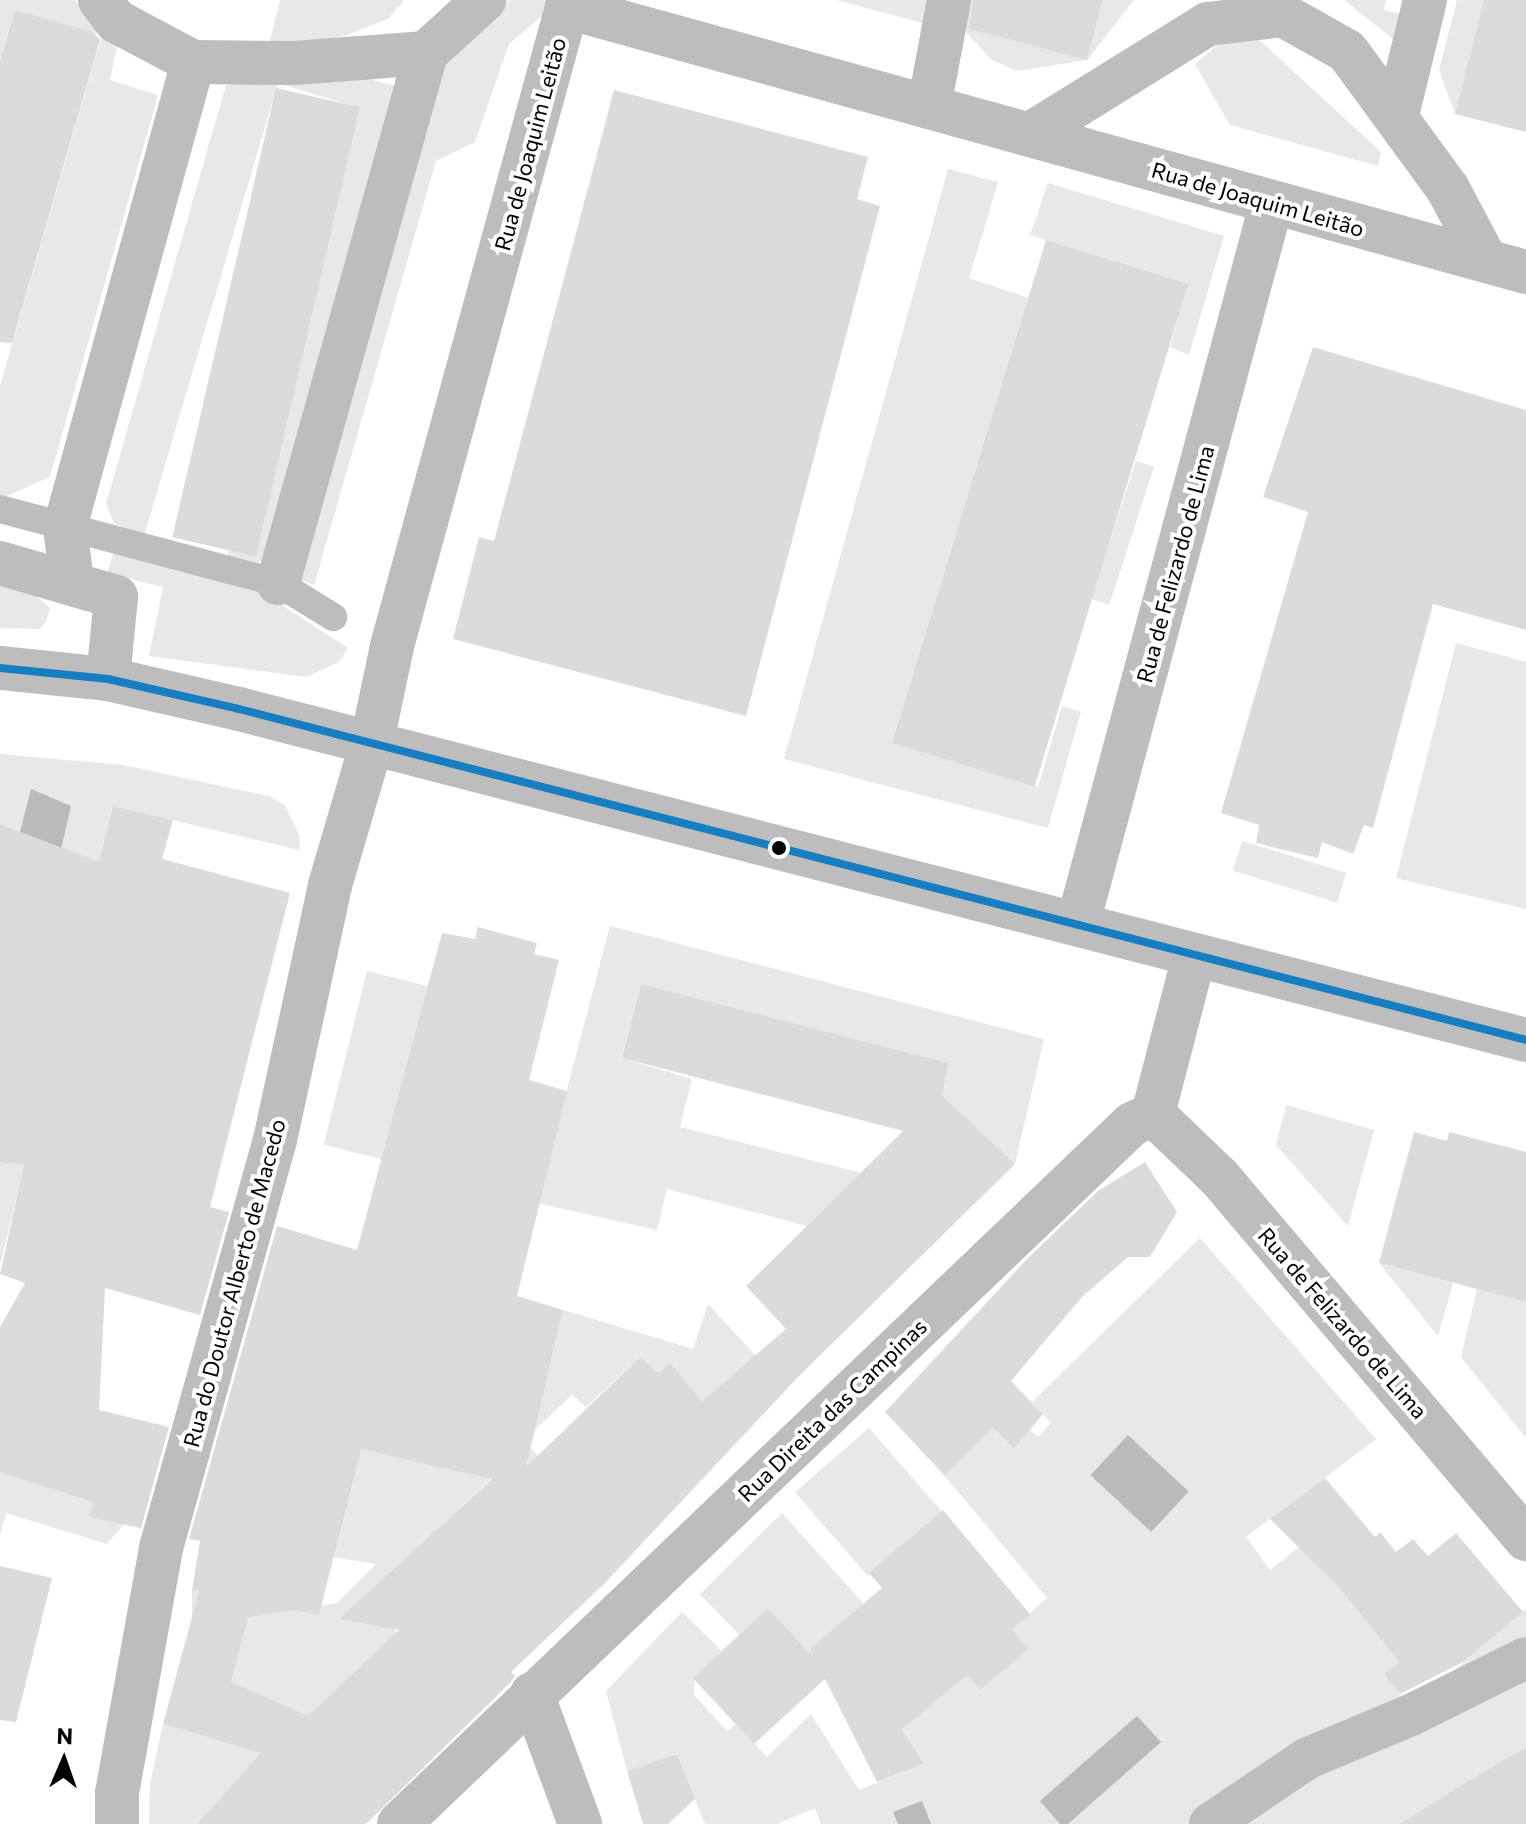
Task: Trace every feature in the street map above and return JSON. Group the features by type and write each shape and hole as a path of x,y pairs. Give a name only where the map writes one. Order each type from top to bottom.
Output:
{"street":[{"path":"100,0 116,21 193,62 295,63 426,53"},
{"path":"929,107 949,0"},
{"path":"1397,115 1425,0"},
{"name":"Rua de Joaquim Leitão","path":"371,746 392,646 565,4 671,17 929,107 1032,133 1271,205 1526,272"},
{"path":"278,583 426,53 468,6"},
{"path":"1032,133 1208,24 1283,15 1347,51 1397,115 1448,189 1485,259"},
{"path":"72,582 65,527 193,62"},
{"name":"Rua de Felizardo de Lima","path":"1078,923 1271,205"},
{"path":"0,563 116,597 108,679"},
{"path":"0,668 108,679 1078,923 1194,957 1526,1040"},
{"name":"Rua do Doutor Alberto de Macedo","path":"117,1824 117,1793 161,1548 275,1140 330,885 371,746"},
{"path":"1153,1114 1194,957"},
{"name":"Rua de Felizardo de Lima","path":"1153,1114 1219,1177 1526,1539"},
{"name":"Rua Direita das Campinas","path":"399,1824 1132,1124 1153,1114"},
{"path":"1210,1824 1308,1758 1411,1715 1526,1658"},
{"path":"532,1694 580,1824"}],"lane":[{"path":"0,509 278,583 333,617"}],"shaded area":[{"path":"0,0 75,0 102,34 118,41 110,80 158,95 50,477 0,499 0,386 102,35 15,10 0,61"},
{"path":"280,0 403,2 388,19 344,36 267,53"},
{"path":"510,0 546,0 551,8 509,44 475,142 436,161 314,585 290,576 434,76 485,16"},
{"path":"836,0 949,0 942,28"},
{"path":"967,0 1002,0 993,35 1087,59 1103,0 1134,0 1087,60 1017,71 992,60 960,26"},
{"path":"1344,0 1386,0 1384,10 1401,14 1393,39"},
{"path":"1457,0 1484,0 1455,114 1439,70"},
{"path":"1229,35 1254,35 1381,152 1378,166 1230,125 1195,64"},
{"path":"352,75 408,89 266,556 256,565 226,560 359,108 278,83 144,536 114,523 106,504 226,85"},
{"path":"948,169 998,182 969,278 1029,298 896,744 1038,787 1062,706 1081,712 1048,828 784,759"},
{"path":"1048,183 1224,236 1189,355 1170,347 1188,283 1030,235"},
{"path":"1136,461 1154,467 1109,605 1091,599"},
{"path":"114,551 226,579 271,598 348,648 339,662 306,677 149,656 163,587 107,573"},
{"path":"0,582 28,589 50,608 46,622 40,629 0,628"},
{"path":"1456,643 1526,662 1526,909 1396,878"},
{"path":"0,754 123,765 268,796 285,805 300,837 299,850 113,806 0,1265 0,994 20,832 0,824"},
{"path":"31,789 71,806 52,888 20,832"},
{"path":"1242,841 1346,873 1337,903 1233,871"},
{"path":"610,926 1044,1039 1015,1164 942,1095 949,1063 641,984 622,1058 692,1079 680,1127 861,1173 807,1226 667,1189 657,1230 537,1203"},
{"path":"367,971 429,986 386,1160 324,1145"},
{"path":"1286,1105 1374,1130 1348,1226 1276,1145"},
{"path":"1200,1238 1376,1439 1246,1537 1270,1570 1299,1547 1329,1575 1399,1662 1384,1675 1411,1708 1526,1609 1526,1747 1399,1824 821,1824 815,1808 777,1824 705,1824 677,1754 627,1771 606,1691 682,1612 722,1651 695,1676 694,1695 727,1731 736,1724 767,1757 811,1714 859,1790 924,1764 849,1645 819,1662 768,1608 739,1635 700,1594 782,1513 944,1693 967,1675 980,1690 1027,1649 1012,1629 1047,1598 945,1476 993,1428 1014,1449 1030,1430 1038,1437 1051,1423 1032,1402"},
{"path":"1379,1263 1453,1283 1438,1336"},
{"path":"1477,1289 1526,1302 1526,1438 1461,1357"},
{"path":"708,1304 772,1373 745,1364 702,1401 670,1364 659,1373 640,1357 586,1407 572,1395 524,1440 539,1457 523,1473 492,1478 437,1529 391,1626 404,1639 331,1695 197,1824 149,1824 150,1784 163,1724 223,1742 254,1693 231,1682 192,1618 192,1590 294,1610 337,1603 376,1564 333,1557 346,1444 523,1353 551,1362 563,1310 693,1349"},
{"path":"869,1428 942,1512 868,1576 795,1492"},
{"path":"1128,1435 1189,1492 1151,1532 1090,1475"},
{"path":"0,1460 20,1478 94,1498 90,1517 124,1524 107,1544 6,1513 0,1535"},
{"path":"1137,1716 1161,1742 1068,1824 1060,1824 1040,1801"},
{"path":"922,1801 931,1824 898,1824 893,1812"}],"building":[{"path":"973,0 1103,0 1087,60 969,29"},
{"path":"1484,0 1526,0 1526,132 1455,114"},
{"path":"15,10 93,32 100,40 12,343 0,342 0,61"},
{"path":"276,88 360,107 256,557 172,537"},
{"path":"614,90 868,157 857,199 880,206 746,716 453,639 479,537 494,541"},
{"path":"1046,240 1188,284 1035,787 892,743"},
{"path":"1313,347 1526,410 1526,630 1433,604 1373,828 1364,825 1353,854 1322,842 1318,858 1256,843 1259,825 1221,813 1308,512 1263,497"},
{"path":"113,806 173,820 162,859 290,893 210,1207 229,1212 200,1315 105,1288 99,1410 169,1427 141,1528 89,1517 93,1502 0,1472 0,1327 25,1283 0,1274 24,1165 0,1162 0,824 99,862"},
{"path":"478,927 537,943 534,954 559,960 529,1080 567,1091 517,1296 563,1310 526,1467 640,1357 659,1373 670,1363 702,1401 786,1329 746,1286 903,1131 622,1058 641,984 949,1063 942,1095 1015,1164 798,1377 604,1584 511,1672 515,1676 510,1683 366,1824 197,1824 261,1753 163,1724 199,1591 192,1590 200,1541 189,1539 277,1226 357,1250 442,933 475,939","holes":["361,1449 492,1479 339,1619 399,1630 308,1716 231,1682 248,1617 295,1610 319,1615"]},
{"path":"1414,1132 1447,1141 1449,1132 1526,1152 1526,1302 1379,1263"},
{"path":"1145,1162 1177,1212 1150,1257 1128,1257 1082,1297 1011,1381 1043,1414 1014,1449 993,1428 945,1476 885,1412 1028,1258 1098,1191"},
{"path":"1325,1478 1375,1537 1380,1532 1396,1552 1413,1539 1428,1556 1456,1533 1523,1612 1465,1661 1400,1694 1384,1675 1399,1662 1337,1585 1270,1519"},
{"path":"943,1510 1030,1614 1012,1629 1028,1649 980,1690 967,1675 902,1729 924,1764 877,1782 825,1679 754,1744 693,1678 768,1608 814,1657 810,1649 882,1588 869,1573"},
{"path":"0,1566 52,1578 16,1722 0,1720"},
{"path":"1526,1747 1526,1824 1399,1824 1464,1784"},
{"path":"677,1754 695,1799 668,1824 643,1824 627,1771"}],"transit line":[{"path":"0,668 108,679 239,709 1526,1040"}]}
